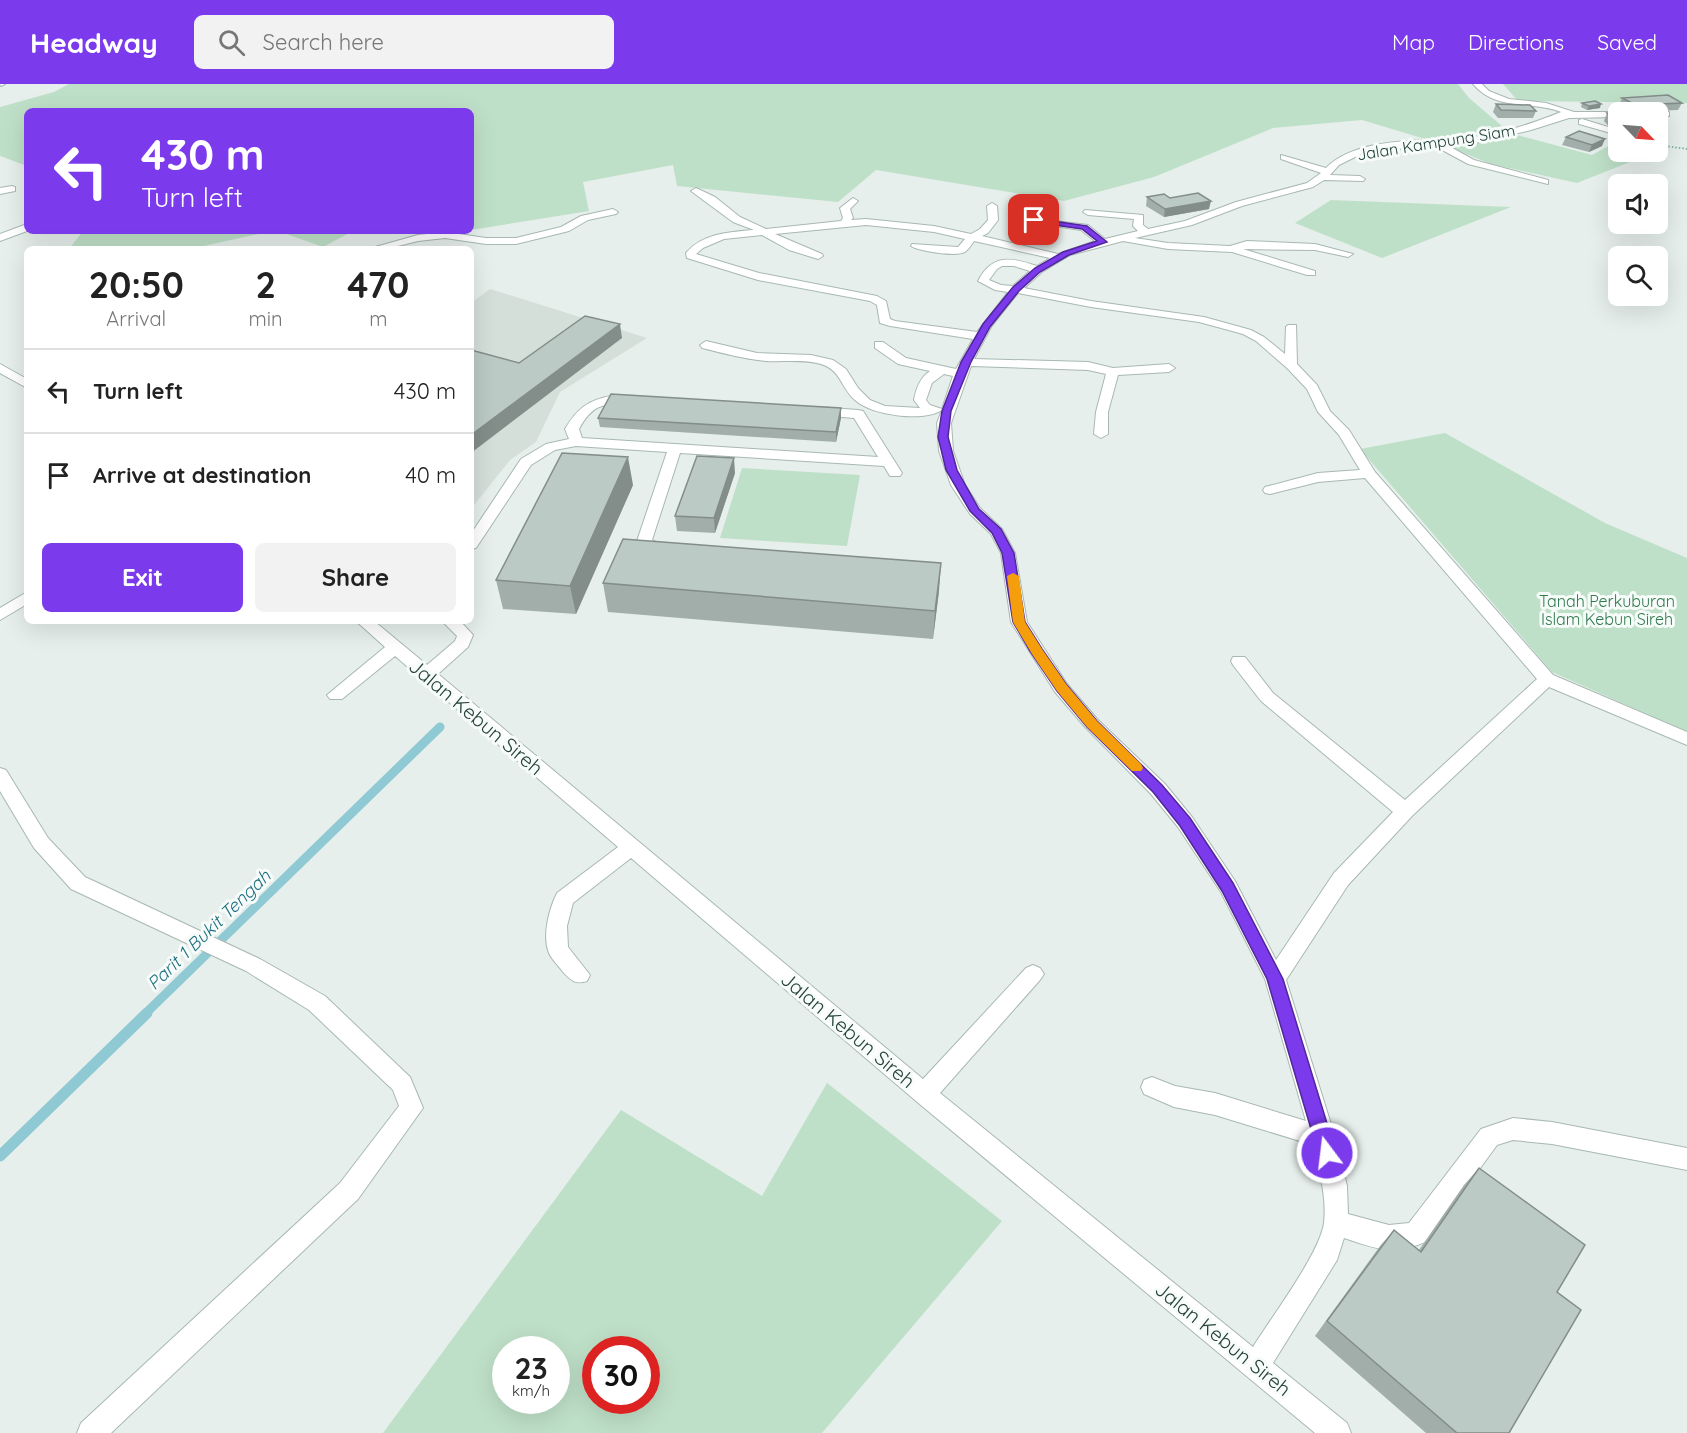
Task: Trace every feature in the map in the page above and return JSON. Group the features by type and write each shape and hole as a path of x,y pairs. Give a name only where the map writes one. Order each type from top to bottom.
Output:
{"street":[{"path":"1477,84 1483,91 1495,98 1520,104 1556,108 1571,114 1608,115"},
{"name":"Jalan Kampung Siam","path":"1257,1365 1328,1251 1336,1223 1335,1186 1323,1137 1275,979 1228,887 1185,822 1158,789 1092,724 1061,687 1019,622 1008,553 997,532 975,511 952,470 943,437 946,411 963,368 980,336 1016,289 1058,257 1103,242 1118,228 1145,232 1188,223 1239,204 1310,185 1344,158 1361,150 1489,137 1534,119 1571,114"},
{"path":"1534,119 1577,122 1608,130"},
{"path":"1435,143 1471,162 1545,182"},
{"path":"1284,157 1323,174 1360,179"},
{"path":"0,191 12,189"},
{"path":"696,191 708,195 735,220 754,225 761,233 778,238 799,252 818,256"},
{"path":"844,224 848,218 844,208 853,201"},
{"path":"916,246 951,251 961,249 972,237 984,231 993,220 992,206"},
{"path":"385,246 418,238 445,235 486,241 516,241 565,229 585,218 613,212"},
{"path":"1088,212 1118,228 1168,246 1231,249 1311,273"},
{"path":"1118,228 1139,217 1138,226 1145,232"},
{"path":"1034,220 1084,228 1103,242"},
{"path":"980,336 894,324 884,321 882,303 873,298 766,279 691,256 699,246 722,236 866,222 901,224 1039,251 1058,257"},
{"path":"1,237 24,228"},
{"path":"1231,249 1247,244 1264,244 1315,247 1348,254"},
{"path":"1038,270 1012,261 999,262 983,281 999,288 1016,289 1091,304 1171,314 1229,326 1260,339 1291,365 1313,388 1323,412 1344,433 1368,474 1547,679 1687,739"},
{"path":"1291,365 1292,327"},
{"path":"706,345 734,353 765,357 792,359 813,357 838,367 859,400 868,405 893,411 924,412 926,408"},
{"path":"879,345 902,361 940,371"},
{"path":"946,411 926,408 920,400 929,376 940,371 963,368 1088,366 1113,372 1169,368"},
{"path":"0,368 24,382"},
{"path":"1101,434 1102,412 1113,372"},
{"path":"576,442 572,429 580,412 600,401 643,401"},
{"path":"474,540 526,462 551,447 576,442 675,448 890,467 858,414 798,410"},
{"path":"675,448 644,541 660,551 684,553"},
{"path":"1270,490 1341,472 1368,474"},
{"path":"0,615 24,599"},
{"name":"Jalan Kebun Sireh","path":"367,624 924,1094 1338,1433"},
{"path":"427,675 462,643 465,635 453,624"},
{"path":"336,695 394,648"},
{"path":"1239,661 1267,696 1405,811"},
{"path":"1275,979 1341,879 1405,811 1547,679"},
{"path":"0,775 41,843 78,883 143,915 226,951 317,1003 402,1084 411,1108 349,1191 91,1433"},
{"path":"579,975 558,950 557,926 564,899 632,847"},
{"path":"924,1094 1033,974"},
{"path":"1152,1087 1174,1096 1215,1104 1323,1137"},
{"path":"1336,1223 1396,1239 1409,1238 1418,1232 1489,1137 1513,1129 1552,1133 1687,1160"}],"path":[{"path":"1668,143 1687,149"}],"shaded area":[{"path":"490,289 647,338 560,392 536,442 510,460 474,505 474,301"}],"green space":[{"path":"69,84 1458,84 1469,98 1502,126 1435,142 1362,120 1273,128 1154,177 1064,201 876,170 838,202 677,186 673,165 583,182 589,211 474,230 474,108 24,108 24,165 0,156 0,107 54,92"},
{"path":"1503,84 1687,84 1687,103 1518,101"},
{"path":"1517,135 1592,155 1608,146 1608,162 1630,162 1577,183 1491,164 1451,148"},
{"path":"1331,200 1511,207 1382,258 1295,223"},
{"path":"81,234 258,234 204,246 71,246"},
{"path":"286,234 347,234 325,246"},
{"name":"Tanah Perkuburan Islam Kebun Sireh","path":"1445,433 1605,523 1687,558 1687,732 1552,672 1360,449"},
{"path":"742,468 860,475 847,546 720,538"},
{"path":"827,1083 1002,1221 822,1433 383,1433 621,1110 762,1196"}],"building":[{"path":"1668,95 1682,103 1630,102 1622,98"},
{"path":"1595,101 1601,104 1589,106 1582,103"},
{"path":"1496,104 1530,105 1536,111 1501,110"},
{"path":"1579,131 1605,139 1592,145 1566,137"},
{"path":"1198,193 1211,201 1165,209 1147,197 1164,194 1170,198"},
{"path":"585,316 620,324 474,433 474,351 519,363"},
{"path":"611,394 841,408 836,432 598,418"},
{"path":"562,453 628,457 570,586 496,580"},
{"path":"697,456 734,458 714,518 675,516"},
{"path":"623,539 941,563 935,611 603,583"},
{"path":"1479,1168 1585,1245 1557,1292 1581,1310 1509,1433 1457,1433 1327,1321 1394,1230 1421,1252"}],"waterway":[{"name":"Parit 1 Bukit Tengah","path":"145,1014 440,727"},
{"name":"Parit 1 Bukit Tengah","path":"0,1156 147,1013"}],"slow traffic":[{"path":"1013,576 1019,622 1037,651 1061,687 1092,724 1137,768"}],"route":[{"path":"1034,220 1067,223 1084,228 1103,242 1058,257 1028,278 1004,302 986,326 960,374 946,411 943,437 946,451 958,484 975,511 997,532 1008,553 1019,622 1037,651 1061,687 1092,724 1158,789 1185,822 1210,856 1250,927 1275,979 1327,1153"}]}
